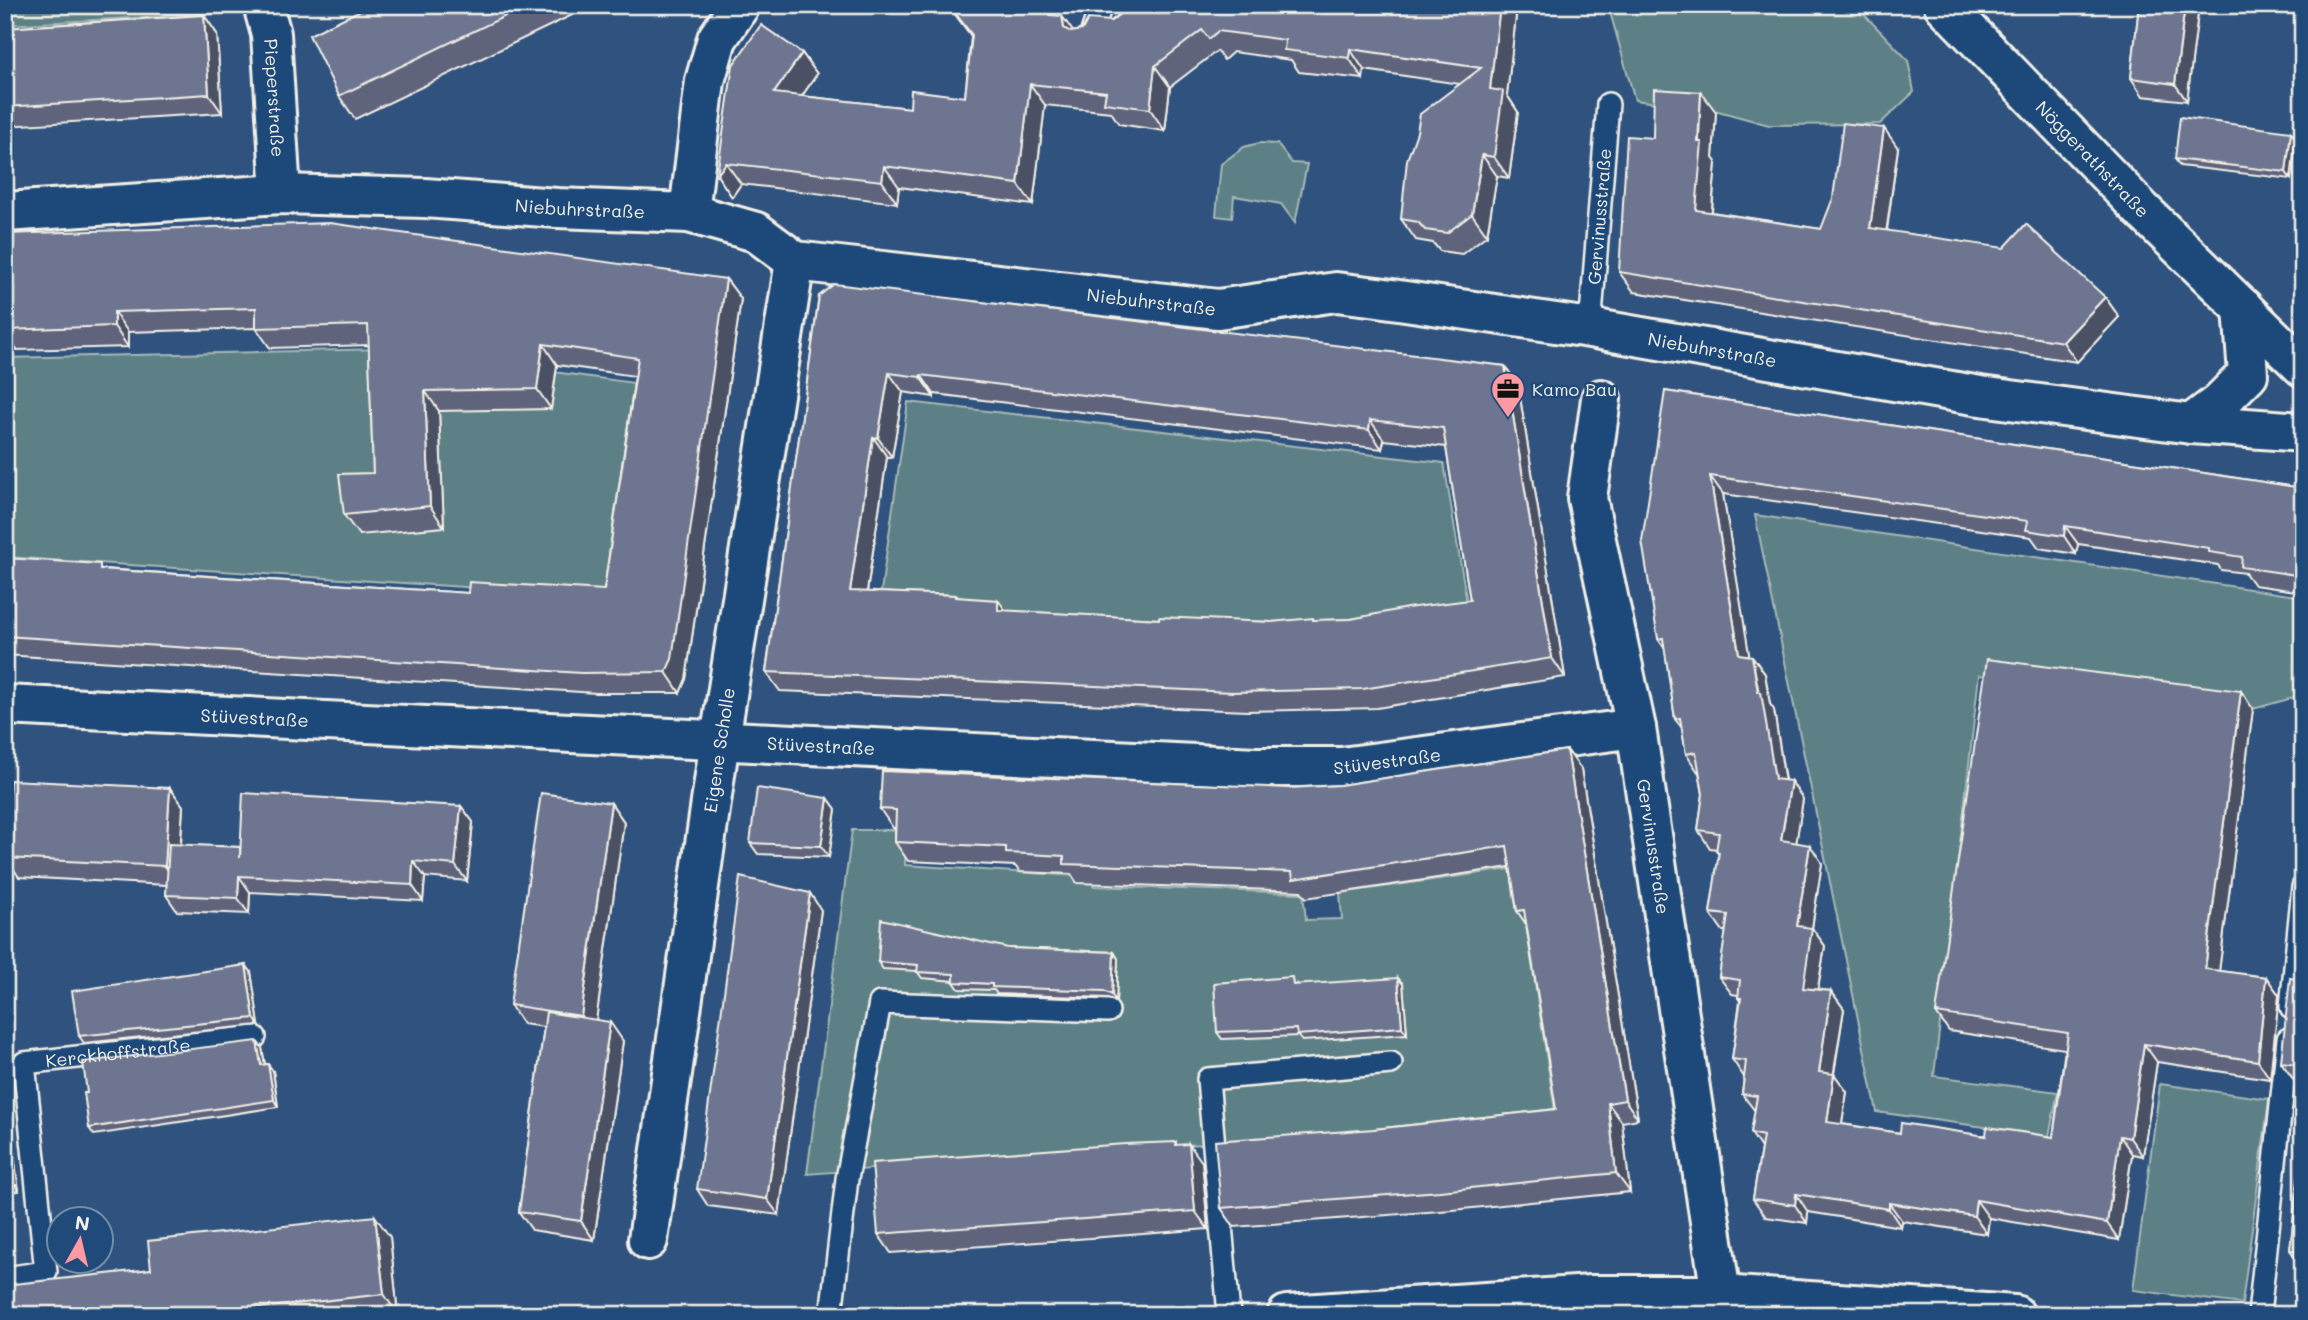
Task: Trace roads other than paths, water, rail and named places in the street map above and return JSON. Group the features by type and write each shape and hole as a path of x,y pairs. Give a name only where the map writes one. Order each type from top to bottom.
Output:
{"street":[{"name":"Pieperstraße","path":"262,5 271,34 281,194"},
{"path":"689,213 705,81 717,40 740,5"},
{"name":"Nöggerathstraße","path":"1944,5 2142,210 2303,367"},
{"name":"Niebuhrstraße","path":"5,212 281,194 425,198 557,208 689,213 756,232 795,261 1218,309 1336,292 1591,328 1980,396 2191,424 2303,432"},
{"name":"Eigene Scholle","path":"648,1240 720,740 795,261"},
{"path":"2191,424 2219,403 2248,374 2243,308"},
{"name":"Gervinusstraße","path":"1601,399 1587,498 1636,728 1735,1307"},
{"name":"Stüvestraße","path":"5,705 1256,767 1340,767 1636,728"},
{"path":"1287,1315 1591,1295 1735,1307 2015,1315"}],"lane":[{"path":"1089,41 1101,5"},
{"name":"Gervinusstraße","path":"1591,328 1608,104"},
{"path":"2259,1315 2303,887"},
{"path":"831,1315 847,1179 880,1003 1108,1011"},
{"name":"Kerckhoffstraße","path":"5,1279 46,1272 24,1063 255,1037"},
{"path":"1228,1315 1208,1079 1391,1063"}],"place":[{"name":"Kamo Bau","path":"1508,419"}]}
